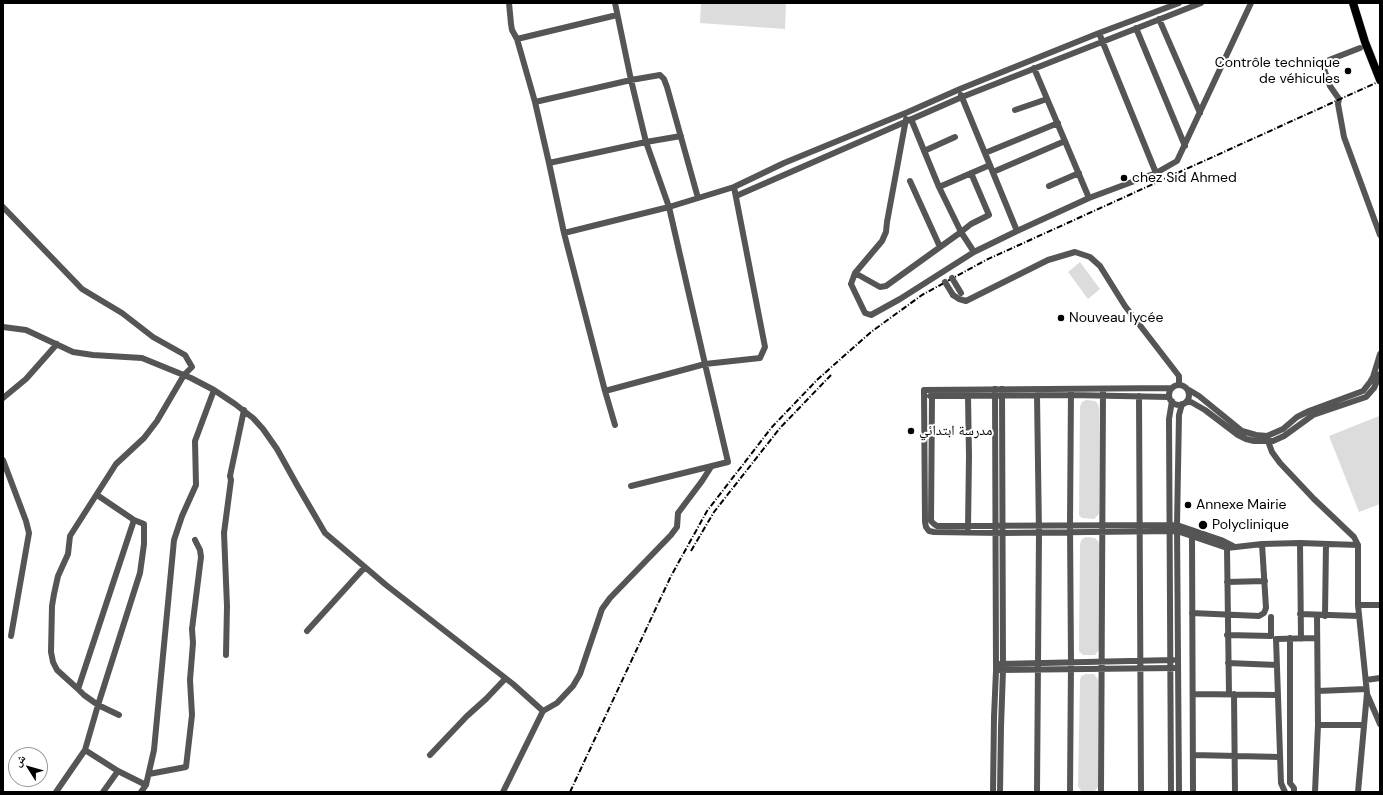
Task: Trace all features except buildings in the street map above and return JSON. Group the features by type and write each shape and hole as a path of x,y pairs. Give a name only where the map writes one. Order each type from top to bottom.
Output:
{"main road":[{"path":"1353,3 1359,24 1380,80"}],"street":[{"path":"509,3 512,30 517,39 535,102 564,233 615,425"},
{"path":"615,3 646,142 669,206 728,462 631,486"},
{"path":"564,233 669,206 734,187 784,163 960,89 1099,33 1180,3 1183,10"},
{"path":"736,196 962,97 1202,3"},
{"path":"908,112 908,120 886,232 882,241 855,273 852,284 865,313 871,315 900,299 974,252 1089,198 1156,173 1177,161 1251,3"},
{"path":"517,39 617,16"},
{"path":"1159,19 1200,113"},
{"path":"1136,28 1185,146"},
{"path":"1099,33 1156,173"},
{"path":"1360,48 1329,60 1325,64 1324,69 1330,86 1339,99 1338,104 1344,137 1380,235"},
{"path":"1034,68 1089,198"},
{"path":"535,102 631,80 660,76 664,79 667,87 698,198"},
{"path":"960,89 1017,231"},
{"path":"1015,110 1047,99"},
{"path":"908,120 924,151 939,187 961,232 974,252"},
{"path":"985,153 1058,124"},
{"path":"549,163 681,136"},
{"path":"924,151 955,137"},
{"path":"993,172 1065,141"},
{"path":"939,187 990,165"},
{"path":"855,273 880,287 886,286 971,224 989,215 971,173"},
{"path":"1049,186 1079,173"},
{"path":"910,181 940,247"},
{"path":"605,391 705,364 760,358 765,347 734,187"},
{"path":"3,207 82,289 122,313 153,337 185,355 192,367 184,375 157,421 144,438 116,464 70,536 68,554 58,576 52,606 51,652 53,662 58,670 84,695 98,705 119,715"},
{"path":"940,273 953,295 958,299 966,301 1048,260 1075,252 1090,257 1100,266 1125,306 1179,376 1179,384"},
{"path":"947,269 961,293 972,298"},
{"path":"3,327 26,330 73,352 93,355 142,358 184,375 214,390 244,410 263,429 277,449 325,533 365,567 512,684 542,711"},
{"path":"3,398 26,380 57,344"},
{"path":"1169,528 1140,532 1070,533 968,533 930,531 926,527 925,522 924,390 1002,388 1071,392 1102,396 1139,396 1170,399 1176,404 1191,402 1205,410 1238,435 1254,441 1267,438 1309,411 1363,390 1373,377 1380,354"},
{"path":"924,397 1037,395 1103,389 1172,388 1179,384 1185,386 1199,396 1242,431 1273,441 1284,436 1313,415 1366,397 1374,388 1380,374"},
{"path":"998,525 1002,388"},
{"path":"1171,792 1169,419 1172,388"},
{"path":"993,792 998,533 995,389"},
{"path":"1101,792 1103,389"},
{"path":"141,792 146,784 154,750 174,540 182,516 196,485 195,441 214,390"},
{"path":"1179,792 1177,528 1179,415 1189,396 1189,390"},
{"path":"1070,792 1072,662 1070,533 1071,392"},
{"path":"1036,792 1039,533 1037,395"},
{"path":"932,396 931,521 937,526 1140,525 1177,528 1221,540 1237,547"},
{"path":"968,396 968,533"},
{"path":"1139,396 1140,792"},
{"path":"226,655 224,533 231,480 230,476 244,410"},
{"path":"1267,438 1272,452 1280,463 1314,499 1354,537 1358,545 1358,605 1366,680 1364,726 1358,792"},
{"path":"3,460 26,521 29,533 11,636"},
{"path":"503,792 542,711 557,703 573,686 580,674 602,609 610,598 674,531 677,527 678,513 711,467"},
{"path":"56,792 85,750 140,573 145,528 144,524 134,520 97,495"},
{"path":"78,689 134,520"},
{"path":"1070,525 1081,532"},
{"path":"1177,528 1192,536 1227,548 1262,544 1300,543 1358,545"},
{"path":"998,533 1003,667 1000,792"},
{"path":"1192,536 1193,792"},
{"path":"149,774 186,767 192,715 190,680 193,643 192,629 201,557 200,550 195,540"},
{"path":"1300,543 1300,614 1302,638"},
{"path":"1192,613 1259,616 1264,614 1266,608 1262,544"},
{"path":"1325,616 1326,544"},
{"path":"1227,548 1227,635 1235,755 1235,792"},
{"path":"307,631 365,567"},
{"path":"1227,582 1265,581"},
{"path":"1358,605 1380,605"},
{"path":"1300,614 1359,616"},
{"path":"1315,792 1318,725 1316,615"},
{"path":"1227,635 1271,636 1271,618"},
{"path":"1290,638 1290,783 1294,788 1294,792"},
{"path":"1285,792 1280,783 1276,639 1317,638"},
{"path":"995,668 1038,666 1072,662 1178,660"},
{"path":"1228,663 1277,665"},
{"path":"1038,666 1071,669 1178,667"},
{"path":"1366,680 1380,678"},
{"path":"430,755 467,716 486,700 505,679"},
{"path":"1318,691 1366,691"},
{"path":"1366,691 1380,724"},
{"path":"1193,694 1278,695"},
{"path":"1318,725 1364,726"},
{"path":"85,750 118,771 146,784"},
{"path":"1193,755 1280,757"},
{"path":"103,792 118,771"}],"shaded area":[{"path":"701,3 786,3 785,29 700,23"},
{"path":"1080,262 1100,289 1088,299 1068,272"},
{"path":"1086,400 1095,401 1099,408 1099,514 1094,519 1082,518 1079,515 1080,407 1082,402"},
{"path":"1379,416 1380,504 1359,512 1329,436"},
{"path":"1086,537 1095,538 1099,544 1099,650 1095,655 1083,655 1079,651 1080,544 1082,539"},
{"path":"1086,674 1094,674 1098,681 1098,787 1094,792 1082,792 1078,786 1080,681 1081,676"}],"railway":[{"path":"570,792 671,576 707,511 772,427 818,379 871,332 922,295 986,260 1380,81"},
{"path":"691,551 714,512 780,428 831,375"}],"place":[{"name":"Contrôle technique de véhicules","path":"1348,71"},
{"name":"chez Sid Ahmed","path":"1124,178"},
{"name":"Nouveau lycée","path":"1061,318"},
{"name":"مدرسة ابتدائي","path":"911,431"},
{"name":"Annexe Mairie","path":"1188,505"},
{"name":"Polyclinique","path":"1203,525"}]}
